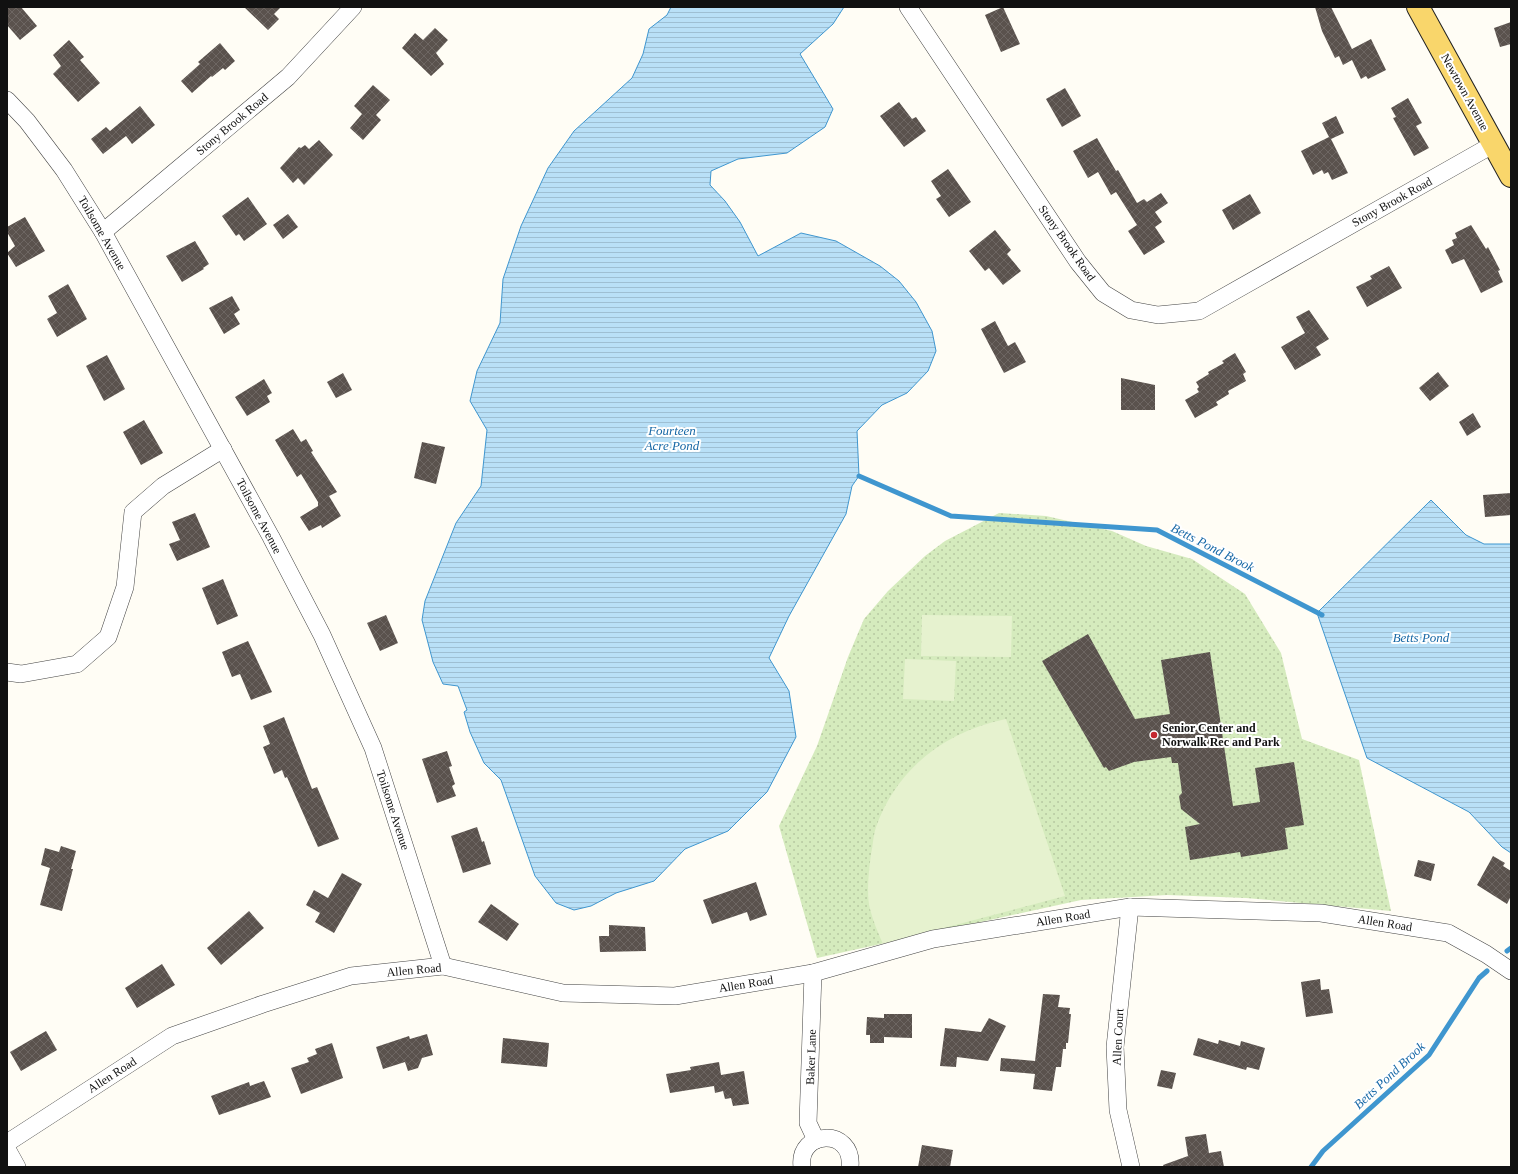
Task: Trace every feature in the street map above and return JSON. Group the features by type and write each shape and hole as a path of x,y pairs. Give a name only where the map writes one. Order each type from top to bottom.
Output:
{"main road":[{"name":"Newtown Avenue","path":"1418,7 1511,176"}],"street":[{"name":"Stony Brook Road","path":"103,232 288,77 353,7"},
{"name":"Stony Brook Road","path":"908,7 1078,262 1103,293 1131,310 1158,315 1198,311 1494,144"},
{"name":"Toilsome Avenue","path":"7,100 27,121 64,170 103,232 223,449 322,635 373,748 443,966"},
{"path":"7,672 21,674 77,664 108,637 126,587 133,512 162,486 223,449"},
{"name":"Allen Road","path":"7,1143 172,1036 263,1004 351,976 443,966 563,993 675,996 813,973 933,939 1130,907 1321,913 1448,933 1486,954 1511,971"},
{"name":"Allen Court","path":"1130,907 1115,1047 1118,1110 1131,1167"},
{"name":"Baker Lane","path":"813,973 808,1123 816,1140"},
{"path":"802,1167 802,1159 805,1150 816,1140 830,1138 843,1144 849,1152 850,1167"},
{"path":"7,1150 17,1167"}],"green space":[{"path":"999,513 1046,516 1112,531 1146,546 1192,559 1245,594 1281,653 1302,739 1359,760 1391,911 1246,898 1167,895 1081,900 817,958 779,826 817,746 848,657 864,619 888,591 925,556 945,541"},
{"path":"922,615 1012,616 1011,657 921,656"},
{"path":"905,659 956,661 954,701 903,699"},
{"path":"1006,719 1065,896 883,944 871,913 868,889 869,867 874,834 885,806 897,787 926,755 963,733"}],"water":[{"name":"Fourteen Acre Pond","path":"671,7 844,7 833,24 800,54 833,109 825,127 787,153 738,159 711,171 710,185 725,201 740,222 758,256 801,233 836,241 880,266 899,281 916,302 932,331 936,351 928,371 907,393 882,405 857,431 859,476 852,486 846,514 789,616 769,658 789,691 796,737 767,792 728,831 685,849 654,881 616,893 591,906 574,910 556,903 535,876 501,780 484,763 470,732 464,712 467,710 458,686 443,684 433,662 422,620 425,601 456,523 481,486 487,430 470,401 477,371 500,323 503,279 521,226 548,168 574,131 632,78 643,54 649,29 667,15"},
{"name":"Betts Pond","path":"1431,500 1466,535 1484,544 1511,544 1511,853 1502,847 1469,812 1367,758 1317,613"}],"building":[{"path":"7,7 21,7 37,26 20,40 7,25"},
{"path":"244,7 281,7 274,14 279,19 268,30"},
{"path":"1003,7 1020,44 1001,52 985,15"},
{"path":"1315,7 1331,7 1352,49 1371,39 1386,70 1368,79 1366,76 1361,79 1352,60 1343,65 1339,56 1335,58 1322,31"},
{"path":"1511,22 1511,44 1500,47 1494,28"},
{"path":"435,28 448,40 436,53 444,64 431,76 402,48 415,33 423,40"},
{"path":"69,40 84,57 80,60 100,83 78,102 53,74 61,66 53,55"},
{"path":"220,43 235,61 225,70 223,68 212,77 211,76 192,93 181,81 200,64 198,62"},
{"path":"373,85 390,100 376,115 381,120 363,140 350,128 362,114 354,106"},
{"path":"1065,88 1081,116 1062,127 1046,99"},
{"path":"1408,98 1422,123 1416,126 1429,148 1414,156 1393,118 1396,117 1391,108"},
{"path":"899,102 912,119 916,117 926,131 904,147 880,116"},
{"path":"140,106 155,125 132,144 126,136 103,154 91,139 106,127 110,131"},
{"path":"1336,116 1344,133 1331,139 1348,173 1332,180 1328,172 1324,174 1322,170 1313,175 1301,151 1329,137 1322,123"},
{"path":"1097,138 1137,203 1144,199 1147,202 1161,193 1168,203 1155,212 1162,222 1155,227 1165,242 1144,255 1128,231 1137,225 1116,192 1111,195 1098,172 1088,178 1073,151"},
{"path":"319,140 333,155 304,185 298,178 293,183 280,168 299,147 301,148 305,145 309,149"},
{"path":"948,169 971,202 949,217 936,199 941,196 931,181"},
{"path":"1250,194 1261,213 1233,230 1222,210"},
{"path":"248,197 267,224 244,241 239,234 236,236 222,216"},
{"path":"288,214 298,227 283,239 273,225"},
{"path":"25,217 45,251 16,267 7,253 15,246 7,232 7,227"},
{"path":"1471,225 1486,249 1488,247 1500,270 1498,271 1503,282 1481,293 1464,259 1452,264 1445,250 1454,245 1452,240 1457,238 1455,233"},
{"path":"995,230 1011,250 1007,254 1021,271 1003,285 989,268 985,271 969,251"},
{"path":"195,241 209,264 203,268 204,269 182,282 166,256"},
{"path":"1389,266 1402,288 1367,307 1356,287 1372,279 1370,276"},
{"path":"68,284 87,319 57,337 47,319 57,313 48,296"},
{"path":"232,296 240,310 234,314 240,324 224,334 209,308"},
{"path":"1309,310 1329,339 1316,347 1321,355 1295,370 1281,347 1305,333 1296,317"},
{"path":"995,321 1008,346 1015,342 1026,362 1004,373 981,329"},
{"path":"1235,353 1246,372 1243,374 1246,381 1228,391 1229,394 1216,402 1218,405 1195,418 1185,400 1199,392 1197,389 1199,387 1196,382 1209,374 1208,372 1224,363 1222,361"},
{"path":"107,355 125,389 104,401 86,366"},
{"path":"1438,372 1449,386 1430,401 1419,388"},
{"path":"343,373 352,390 336,398 327,382"},
{"path":"1121,378 1155,385 1155,410 1121,410"},
{"path":"264,379 272,393 267,396 270,402 247,416 235,397"},
{"path":"1473,413 1481,427 1467,436 1459,422"},
{"path":"144,420 163,453 141,465 123,432"},
{"path":"293,429 301,442 306,439 313,451 311,452 337,492 329,496 341,516 322,528 321,525 309,531 300,517 318,506 318,502 301,474 297,477 275,440"},
{"path":"422,442 445,447 436,484 414,478"},
{"path":"1511,493 1511,515 1485,517 1483,495"},
{"path":"195,513 210,547 177,561 169,544 180,540 172,522"},
{"path":"223,579 238,616 217,625 202,588"},
{"path":"386,615 398,643 380,651 367,623"},
{"name":"Senior Center and Norwalk Rec and Park","path":"1088,634 1135,719 1170,714 1161,660 1210,652 1233,806 1260,802 1255,768 1294,762 1304,825 1285,828 1288,849 1241,857 1240,852 1190,860 1185,827 1200,824 1181,809 1179,796 1182,793 1178,763 1172,763 1171,757 1134,762 1109,771 1106,767 1104,768 1042,661"},
{"path":"248,641 272,692 251,700 240,674 232,677 222,652"},
{"path":"284,717 312,789 317,787 339,839 318,847 287,777 285,778 282,770 274,774 263,747 270,744 263,726"},
{"path":"447,751 452,766 449,767 455,784 452,786 456,796 437,803 422,759"},
{"path":"477,827 482,842 484,841 491,864 463,873 451,836"},
{"path":"61,846 76,851 62,911 40,905 50,868 41,865 45,848 59,852"},
{"path":"1493,856 1505,863 1503,866 1511,871 1511,896 1507,904 1477,885"},
{"path":"1418,860 1435,864 1431,881 1414,876"},
{"path":"342,873 362,884 334,933 315,922 320,913 306,905 314,890 328,898"},
{"path":"756,882 767,915 750,921 747,912 712,924 703,900"},
{"path":"491,904 519,924 507,941 478,922"},
{"path":"249,911 264,928 221,965 207,948"},
{"path":"609,925 645,927 646,951 600,952 599,936 609,936"},
{"path":"162,964 175,985 137,1008 125,988"},
{"path":"1320,979 1321,990 1329,989 1333,1013 1306,1017 1301,982"},
{"path":"1043,994 1060,995 1058,1007 1070,1008 1069,1014 1071,1014 1068,1043 1066,1043 1066,1049 1063,1049 1061,1067 1056,1067 1052,1091 1033,1089 1035,1074 1000,1071 1001,1058 1035,1061"},
{"path":"884,1014 912,1014 912,1038 884,1037 884,1043 870,1043 870,1035 866,1035 867,1017 884,1018"},
{"path":"989,1018 1006,1026 988,1061 957,1057 956,1067 940,1066 945,1028 981,1032"},
{"path":"46,1031 57,1050 21,1071 10,1052"},
{"path":"427,1034 433,1055 422,1058 418,1068 408,1071 405,1062 383,1069 376,1047 409,1036 410,1039"},
{"path":"503,1038 549,1043 547,1067 501,1063"},
{"path":"1198,1038 1218,1044 1219,1040 1240,1046 1241,1041 1265,1048 1259,1070 1247,1067 1246,1070 1193,1055"},
{"path":"332,1043 343,1078 301,1094 291,1068 309,1062 307,1058 317,1054 315,1049"},
{"path":"719,1062 721,1075 744,1071 749,1104 733,1106 731,1098 725,1099 723,1091 715,1093 714,1086 670,1093 666,1074 691,1070 690,1067"},
{"path":"1161,1070 1176,1073 1172,1089 1157,1086"},
{"path":"264,1081 271,1097 219,1115 211,1096 249,1082 250,1086"},
{"path":"1206,1134 1209,1153 1221,1151 1224,1167 1164,1167 1163,1165 1188,1156 1185,1137"},
{"path":"922,1145 953,1150 950,1167 918,1167"}],"waterway":[{"name":"Betts Pond Brook","path":"859,476 951,516 1157,530 1322,615"},
{"name":"Betts Pond Brook","path":"1507,951 1511,948"},
{"name":"Betts Pond Brook","path":"1311,1167 1323,1151 1429,1055 1479,978 1487,971"}],"place":[{"name":"Senior Center and Norwalk Rec and Park","path":"1154,735"}]}
